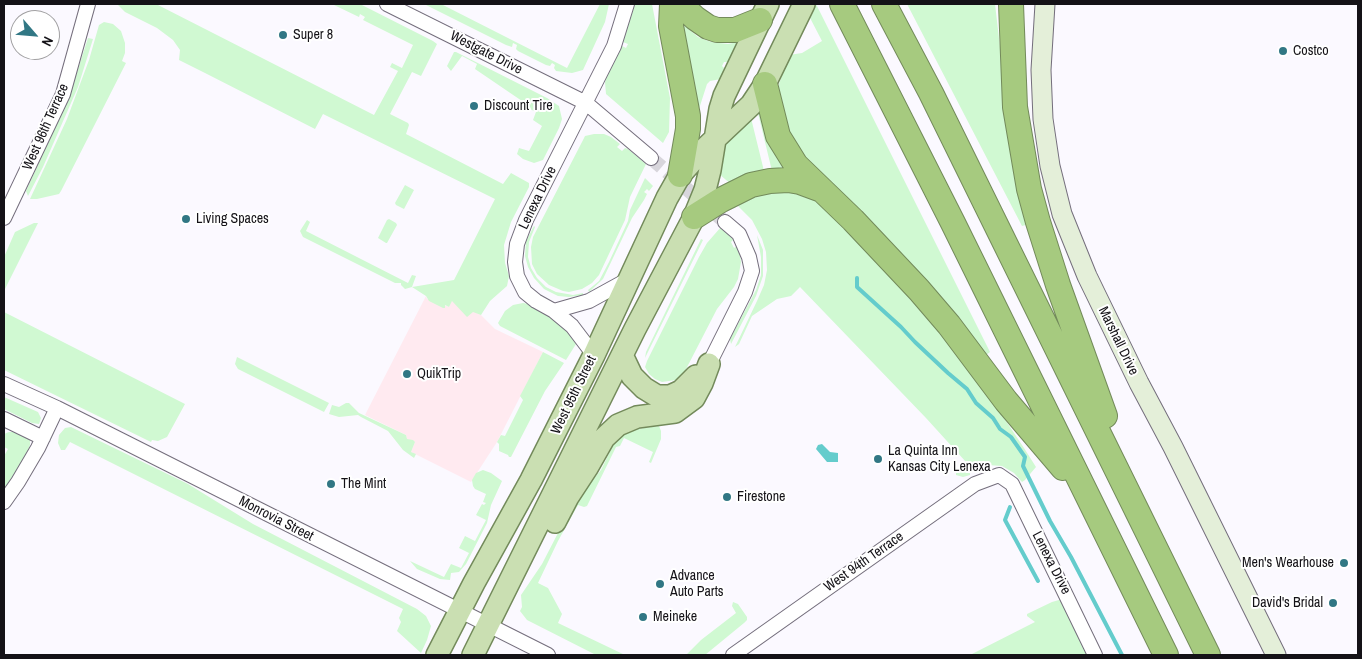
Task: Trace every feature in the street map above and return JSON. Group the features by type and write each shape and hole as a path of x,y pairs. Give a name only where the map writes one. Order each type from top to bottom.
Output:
{"highway":[{"path":"672,4 671,26 688,116 688,129 680,175"},
{"path":"680,4 695,18 708,27 717,30 735,30 764,11"},
{"path":"842,4 1166,655"},
{"path":"884,4 935,102 1208,655"},
{"path":"1011,4 1015,107 1029,188 1058,285 1144,524"},
{"path":"765,84 778,136 796,165 888,256 919,290 949,325 1006,400 1087,496"},
{"path":"694,217 721,200 751,185 788,180 820,189"}],"main road":[{"name":"West 95th Street","path":"437,655 531,480 594,355 667,198 680,175 751,105 765,84 804,4"},
{"name":"West 95th Street","path":"472,655 622,355 694,217 705,190 724,96 764,11"},
{"path":"622,355 632,376 644,388 657,396 670,396 681,391 709,364"},
{"path":"517,566 541,549 568,497 604,438 622,421 675,412 694,398 709,364"}],"street":[{"name":"West 96th Terrace","path":"4,218 63,94 88,4"},
{"name":"Westgate Drive","path":"387,4 586,103"},
{"name":"Lenexa Drive","path":"594,355 572,326 554,311 536,301 522,287 517,276 515,262 517,244 526,220 614,46 627,4"},
{"name":"Marshall Drive","path":"1045,4 1041,70 1043,118 1050,166 1062,214 1087,276 1138,383 1173,447 1276,655"},
{"path":"586,103 651,158"},
{"path":"709,364 745,292 752,271 749,257 739,234 725,222"},
{"path":"554,311 589,301 630,279"},
{"name":"Monrovia Street","path":"4,384 58,408 548,655"},
{"path":"4,502 18,482 58,408"},
{"path":"4,419 43,438"},
{"name":"Lenexa Drive","path":"1000,475 1012,484 1095,655"},
{"name":"West 94th Terrace","path":"733,655 975,484 1000,475"}],"shaded area":[{"name":"QuikTrip","path":"426,296 427,299 449,307 452,300 481,315 495,329 543,352 497,442 471,482 411,452 415,442 407,439 406,435 365,415"}],"green space":[{"path":"117,4 156,4 374,115 398,71 390,67 392,63 402,68 413,45 363,20 365,17 360,14 359,17 334,5 360,4 433,41 437,44 421,76 412,72 390,114 408,123 406,134 503,184 511,173 529,183 529,187 511,222 504,245 505,263 509,276 507,286 490,301 481,315 473,312 467,317 452,301 449,307 445,305 445,308 443,308 429,301 426,296 412,287 454,280 495,199 323,114 315,129 179,60 180,50 173,40 157,28 125,12"},
{"path":"424,4 441,4 567,68 600,4 609,4 605,22 583,70 572,73 556,71 555,65 552,63 550,66 546,65 518,51 516,49 517,45 513,43 512,47 506,45"},
{"path":"635,4 652,4 670,98 669,132 663,143 606,94 605,82 607,76 622,46 626,48 628,44 623,42 623,39"},
{"path":"816,4 990,352 985,356 789,141 779,105 779,84 789,55 802,53 822,41 809,16"},
{"path":"907,4 995,4 1009,124 1029,224 1022,226"},
{"path":"104,22 113,24 121,31 125,43 125,53 122,61 126,63 59,194 30,199 67,119 89,60 99,25"},
{"path":"685,26 698,37 711,42 728,44 738,42 732,57 727,62 724,62 722,66 724,68 721,79 710,81 707,84 698,112 679,29"},
{"path":"88,38 93,39 78,87 43,167 28,196 26,191 69,97"},
{"path":"454,52 547,98 559,106 562,119 543,160 534,163 523,159 517,154 519,148 529,151 542,126 533,120 536,112 522,105 522,101 475,69 477,64 462,56 451,71 447,66"},
{"path":"758,108 791,167 772,171"},
{"path":"751,118 764,171 732,185 719,174 724,144"},
{"path":"604,134 611,137 620,144 617,147 622,151 625,148 628,149 646,164 630,197 625,220 599,275 592,283 582,289 569,292 563,291 549,285 537,274 532,264 531,247 533,237 585,136"},
{"path":"645,178 653,186 649,191 647,189 644,192 647,194 632,218 603,279 589,292 588,290 599,281 609,262"},
{"path":"405,185 414,190 404,209 395,203"},
{"path":"788,190 816,199 905,289 980,382 1036,467 1025,480 1022,482 1014,473 1002,466 988,465 987,462 984,463 985,466 974,472 970,471 970,475 963,477 956,475 956,472 966,462 800,287 791,296 777,299 752,316 739,344 735,347 764,285 767,270 766,252 762,239 752,220 738,206 747,199 758,195"},
{"path":"389,219 397,225 386,243 378,238"},
{"path":"307,220 310,222 306,231 408,283 412,275 416,276 412,287 405,289 401,283 395,283 303,237 300,231"},
{"path":"38,223 4,291 4,257 15,232"},
{"path":"534,226 529,242 528,257 531,268 537,278 546,287 556,292 573,295 583,293 583,295 558,296 544,289 534,278 525,256 526,241"},
{"path":"721,227 732,237 733,240 731,242 734,248 737,246 739,250 741,262 738,279 717,309 683,375 676,380 662,382 649,374 645,367 647,361 699,257 707,243"},
{"path":"757,235 763,250 763,276 756,296 731,344 730,339 756,290 761,275 761,257"},
{"path":"701,239 703,240 645,358 646,352"},
{"path":"529,304 563,322 576,341 566,360 500,326 498,323 505,311 513,305"},
{"path":"4,312 185,404 167,437 158,441 152,440 151,442 4,370"},
{"path":"543,352 564,363 545,391 511,457 509,457 499,451 499,444 497,442 501,435 505,436 523,400 520,396"},
{"path":"237,357 329,403 324,412 238,369 235,364"},
{"path":"4,397 38,412 41,418 39,424 32,423 4,409"},
{"path":"349,403 359,413 406,435 407,439 413,440 415,442 411,452 416,454 414,458 403,450 388,431 358,415 339,417 329,414 332,405 339,407"},
{"path":"659,426 661,439 651,463 649,462 653,452 624,438 620,446 616,447 587,506 578,505 538,583 548,588 562,614 558,623 625,655 596,655 527,620 520,611 522,607 521,595 542,564 573,504 601,470 616,439 629,430"},
{"path":"71,427 188,484 253,524 417,609 426,616 431,626 421,653 397,631 403,609 70,442 65,450 61,450 58,443 59,435 65,428"},
{"path":"17,432 30,439 30,445 24,461 4,489 4,456 8,449 4,447 4,434"},
{"path":"483,470 502,481 491,505 487,523 466,564 459,572 451,573 450,580 440,579 417,569 410,561 444,577 451,564 461,568 469,553 459,548 465,536 475,541 486,520 476,515 482,504 486,503 483,502 486,494 475,489 472,480 476,473"},
{"path":"1059,600 1062,601 1089,655 970,655 1035,622 1027,614"},
{"path":"733,602 738,604 747,620 705,655 686,655 701,640 736,613 732,606"}],"water":[{"path":"822,444 830,452 838,453 838,462 827,462 816,449 818,445"}],"waterway":[{"path":"857,278 857,287 967,389 976,403 993,418 1000,429 1011,437 1025,457 1023,466 1050,521 1122,655"},
{"path":"1010,507 1005,520 1038,581"}],"tunnel":[{"path":"651,158 725,222"}],"place":[{"name":"Super 8","path":"283,35"},
{"name":"Costco","path":"1283,51"},
{"name":"Discount Tire","path":"474,106"},
{"name":"Living Spaces","path":"186,219"},
{"name":"QuikTrip","path":"407,374"},
{"name":"La Quinta Inn Kansas City Lenexa","path":"878,459"},
{"name":"The Mint","path":"331,484"},
{"name":"Firestone","path":"727,497"},
{"name":"Men's Wearhouse","path":"1344,563"},
{"name":"Advance Auto Parts","path":"660,584"},
{"name":"David's Bridal","path":"1333,603"},
{"name":"Meineke","path":"643,617"}]}
